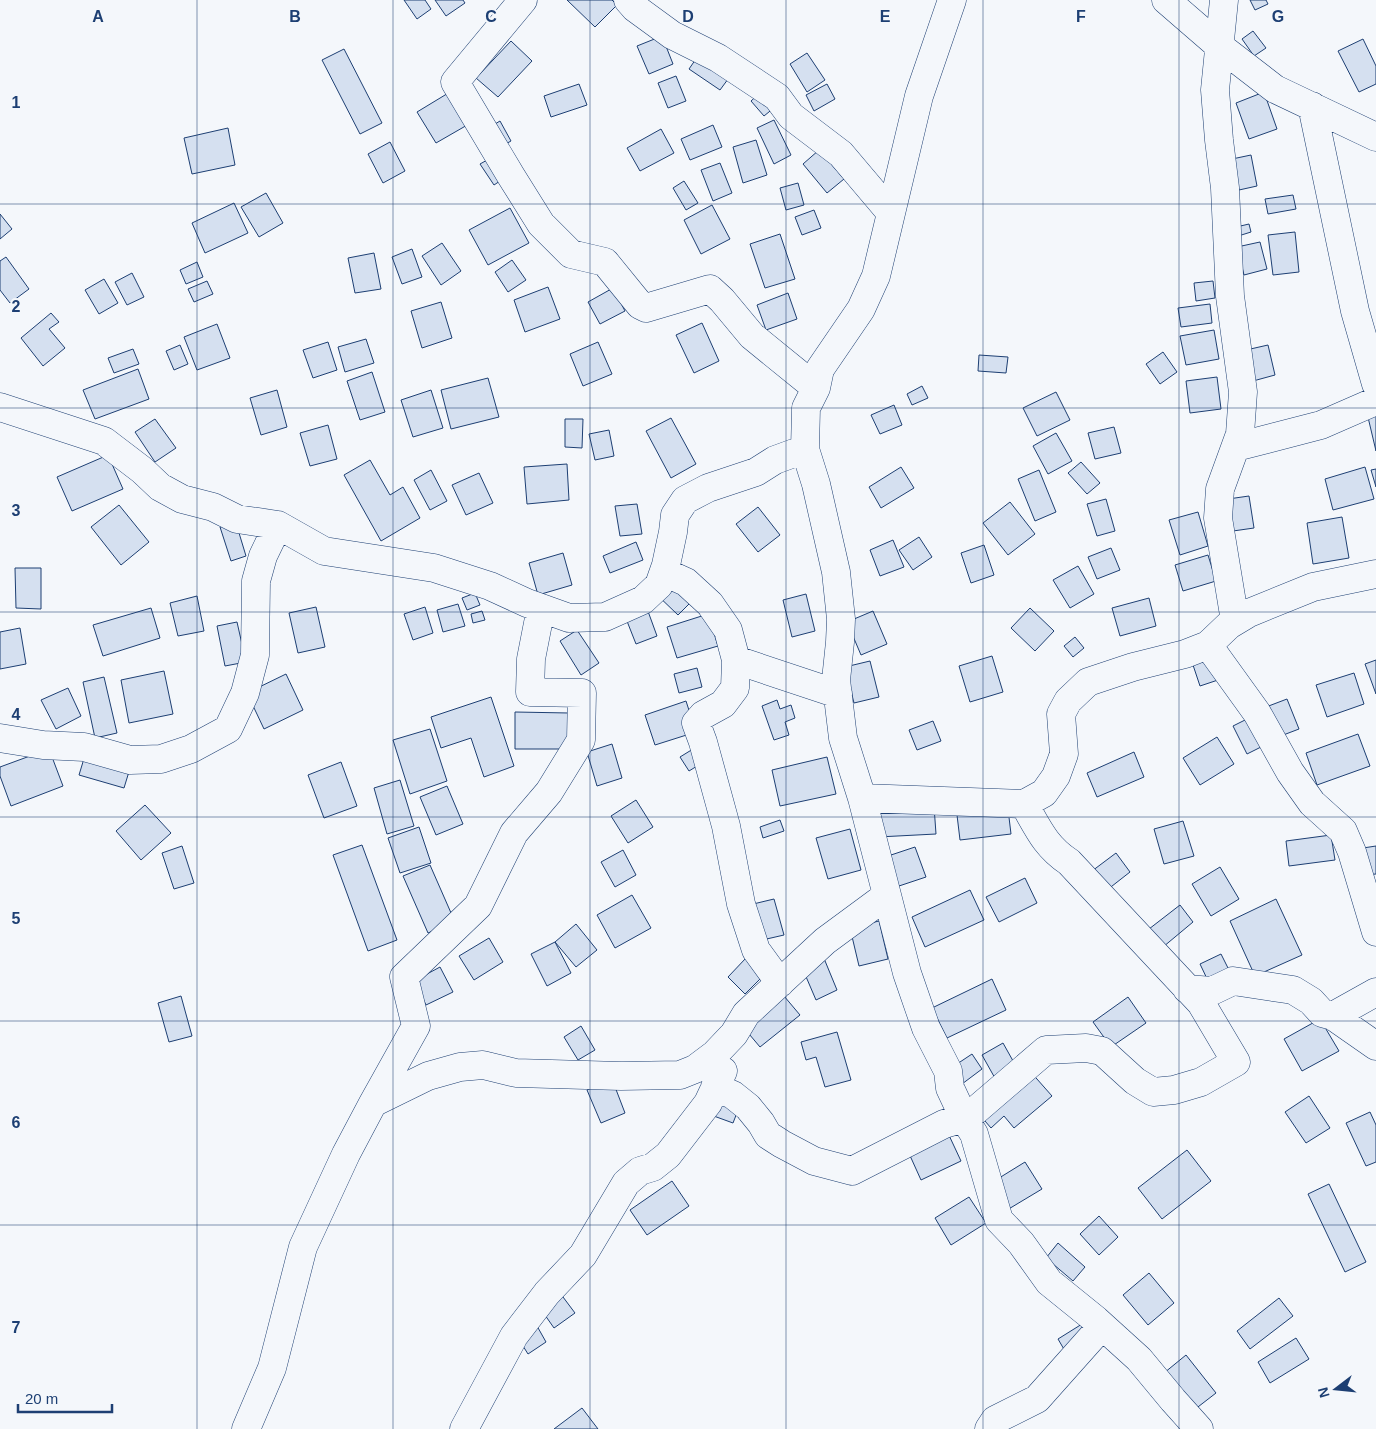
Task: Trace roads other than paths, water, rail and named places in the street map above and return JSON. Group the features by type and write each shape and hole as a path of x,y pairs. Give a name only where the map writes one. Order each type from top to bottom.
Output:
{"street":[{"path":"523,0 456,82 510,176 541,224 571,254 605,262 640,305 646,308 710,289 722,300 752,336 816,388"},
{"path":"628,0 635,8 672,35 718,58 776,97 791,116 841,154 890,212"},
{"path":"952,0 918,96 876,276 861,310 820,369 816,388 806,408 805,449 816,484 836,572 841,619 836,680 843,738 862,798 907,973 926,1028 948,1071 950,1088 974,1134 999,1220 1021,1243 1049,1282 1139,1359 1199,1429"},
{"path":"1166,0 1218,45 1275,89 1376,137"},
{"path":"1224,0 1215,90 1225,188 1230,296 1243,392 1240,434 1220,489 1218,518 1235,621"},
{"path":"1312,106 1355,311 1376,384"},
{"path":"1236,447 1322,425 1376,401"},
{"path":"0,406 104,441 142,470 160,487 182,499 213,507 237,519 278,525 324,551 434,568 490,586 527,603 569,618 605,617 644,600 659,585 664,572 675,515 685,500 708,488 756,472 775,460 805,449"},
{"path":"0,738 43,745 84,747 130,760 161,759 191,749 228,729 245,693 255,655 256,582 263,556 278,525"},
{"path":"664,572 686,582 710,604 728,630 736,660 735,688 723,704 703,715 696,723 726,826 741,904 756,950 780,983"},
{"path":"862,798 1024,804 1044,792 1056,776 1064,754 1061,714 1068,701 1088,682 1133,667 1186,654 1208,645 1235,621 1249,613 1313,587 1376,574"},
{"path":"246,1429 272,1368 303,1247 346,1154 416,1026 404,977 478,906 514,833 549,792 581,740 582,693 530,692 531,659 541,608"},
{"path":"1208,645 1258,714 1290,772 1312,803 1342,831 1352,852 1376,932"},
{"path":"736,660 838,694"},
{"path":"716,1087 733,1095 748,1107 768,1135 782,1144 814,1161 852,1171 944,1124 964,1118 976,1110 1046,1050 1086,1048 1102,1051 1135,1081 1153,1092 1174,1090 1201,1082 1236,1062 1201,1003 1069,862 1055,853 1043,837 1024,804"},
{"path":"373,1103 428,1076 460,1067 483,1065 516,1073 621,1076 680,1075 695,1069 715,1054 734,1034 746,1014 825,940 886,896"},
{"path":"1187,989 1212,991 1233,981 1292,990 1311,1001 1322,1013 1333,1016 1376,1046"},
{"path":"1333,1016 1376,992"},
{"path":"464,1429 514,1336 547,1293 583,1255 626,1183 640,1171 653,1168 668,1155 708,1103 730,1054 734,1034"},
{"path":"989,1429 994,1420 1037,1399 1102,1326"}]}
